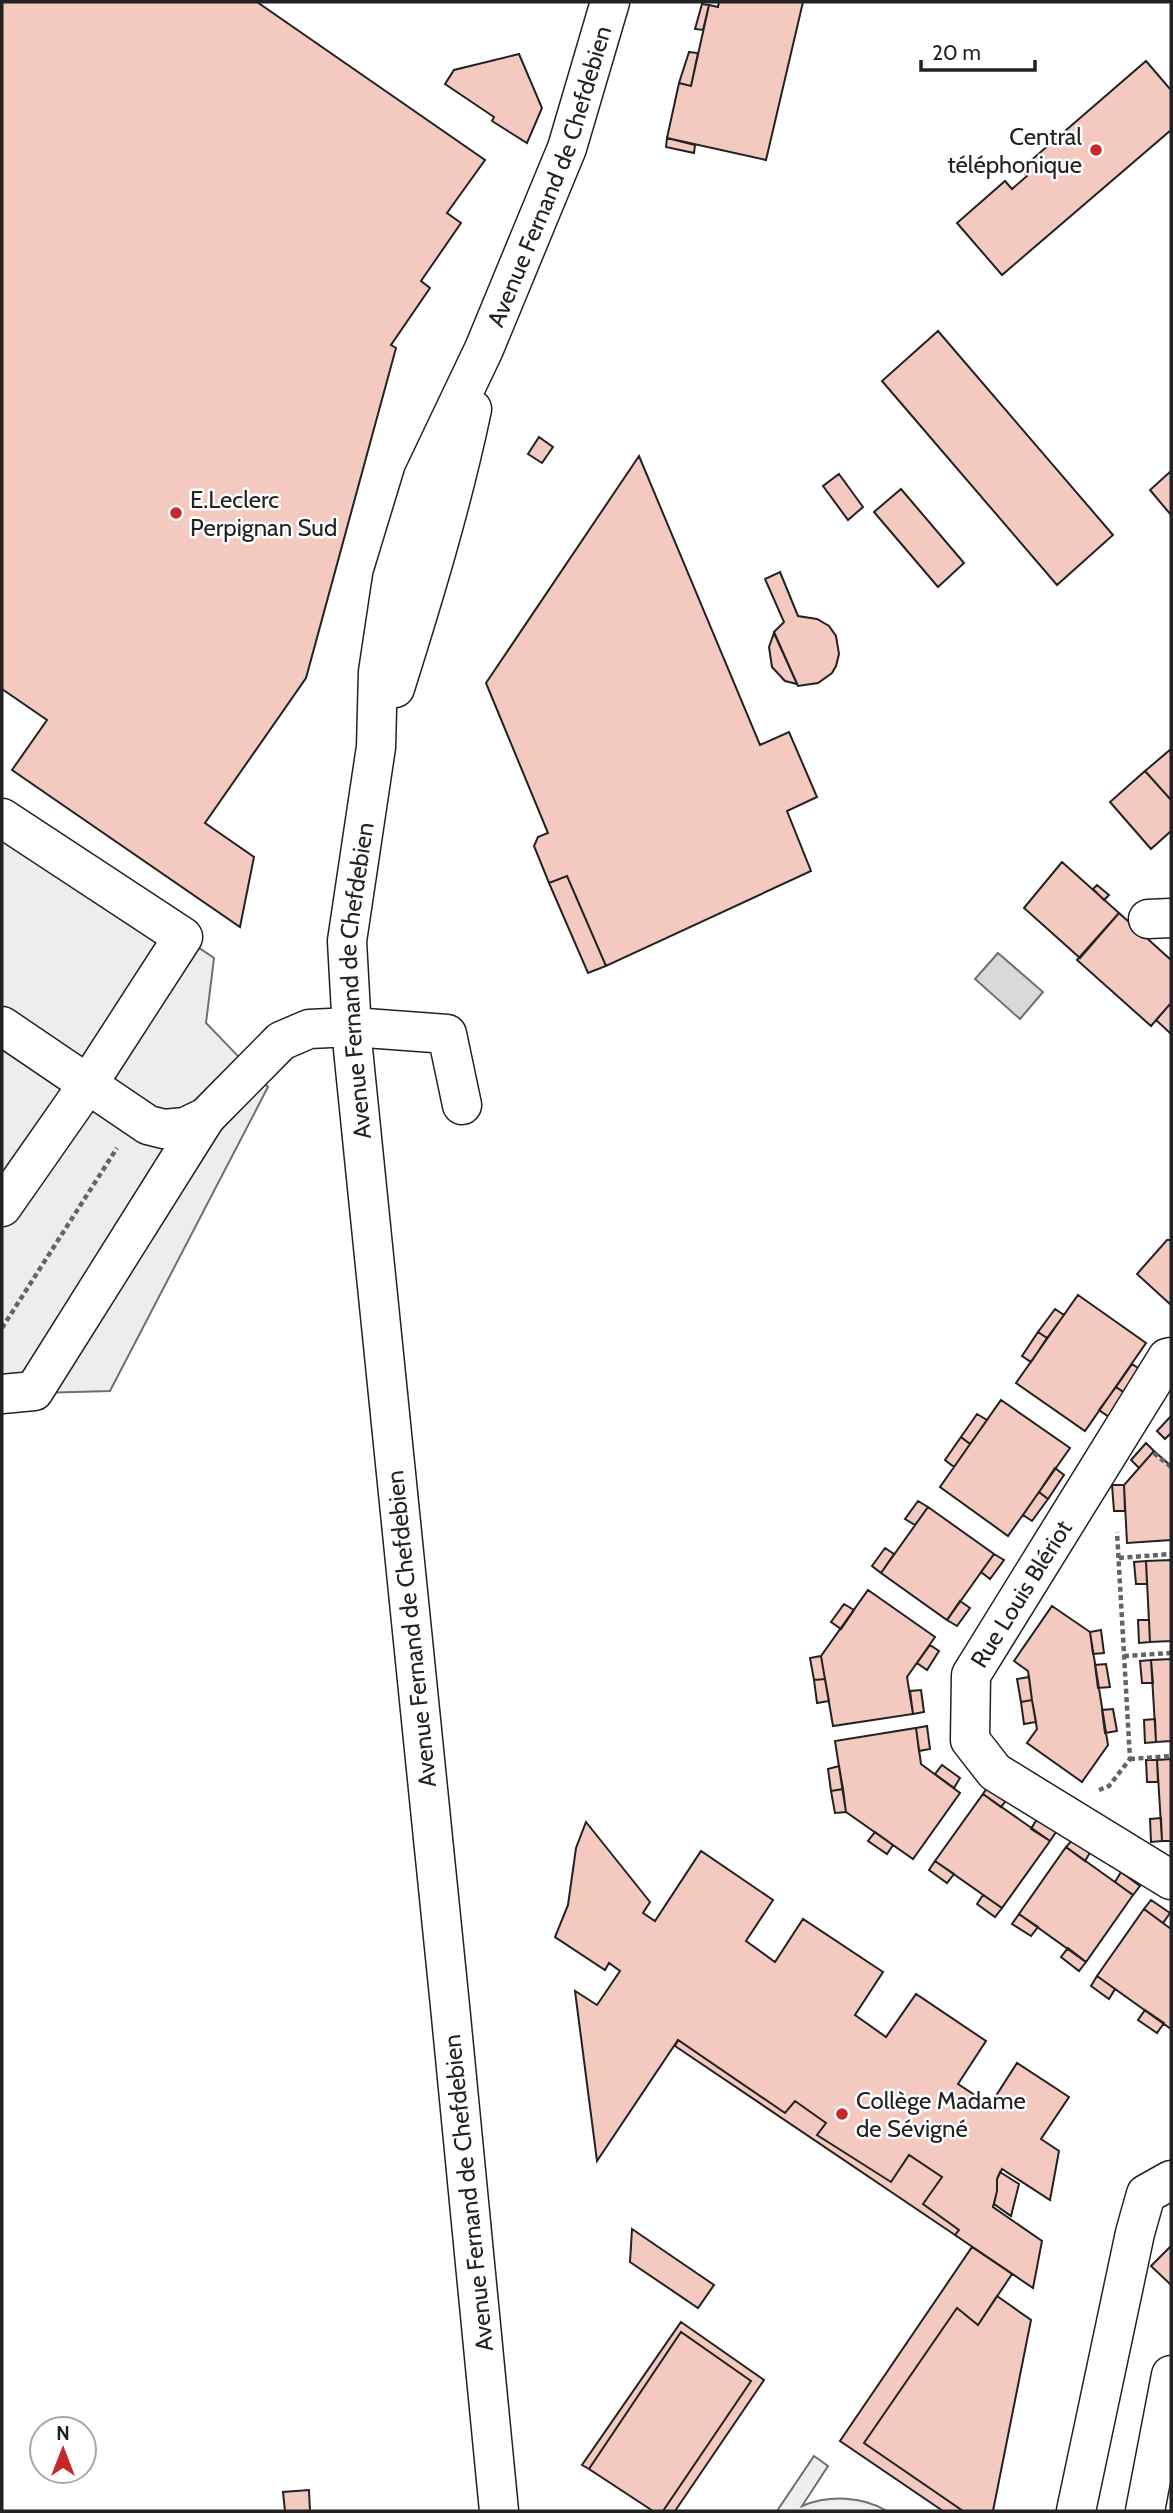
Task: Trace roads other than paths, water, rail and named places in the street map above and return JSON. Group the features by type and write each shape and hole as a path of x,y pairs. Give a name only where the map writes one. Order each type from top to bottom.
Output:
{"street":[{"name":"Avenue Fernand de Chefdebien","path":"499,2511 352,1027 347,941 376,747 461,463 484,349 567,148 610,2"},
{"path":"2,818 183,937 88,1084 2,1208"},
{"path":"2,1026 148,1125 164,1129 185,1127 205,1117"},
{"path":"2,1394 34,1391 205,1117 281,1041 309,1030 352,1027 447,1034 462,1105"},
{"name":"Rue Louis Blériot","path":"1171,1357 1167,1358 971,1675 970,1740 995,1772 1171,1880"},
{"path":"1076,2511 1135,2233 1146,2194 1171,2180"},
{"path":"1145,2511 1171,2375"}],"place":[{"name":"Central téléphonique","path":"1096,150"},
{"name":"E.Leclerc Perpignan Sud","path":"176,513"},
{"name":"Collège Madame de Sévigné","path":"842,2114"}]}
